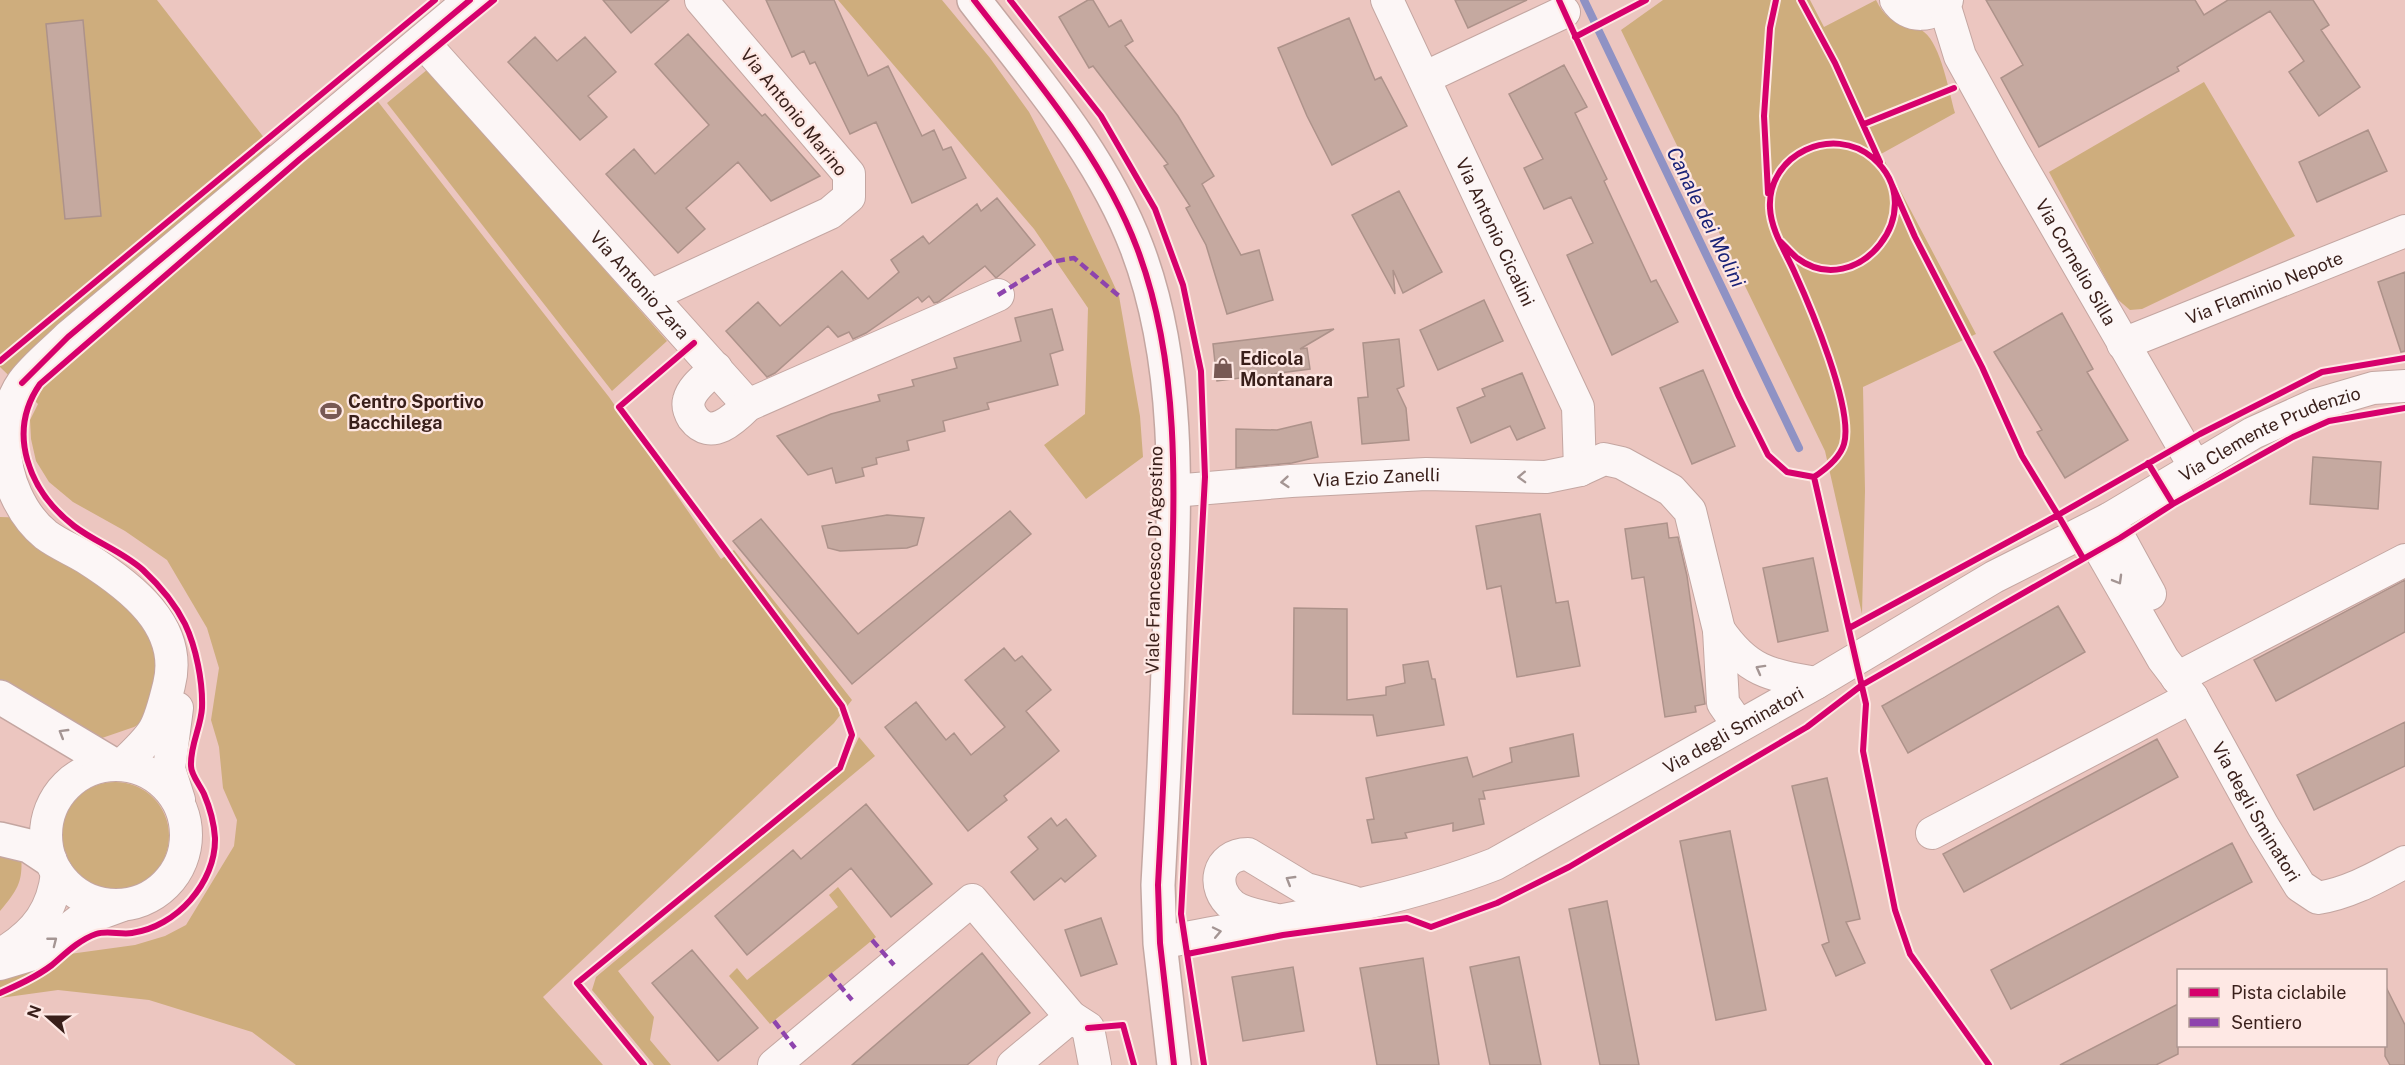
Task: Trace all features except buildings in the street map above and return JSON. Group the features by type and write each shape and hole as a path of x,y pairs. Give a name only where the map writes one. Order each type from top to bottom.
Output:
{"main road":[{"name":"Viale Francesco D'Agostino","path":"974,0 1076,136 1112,194 1137,248 1160,326 1169,393 1174,525 1158,885 1160,943 1174,1065"},
{"path":"0,697 117,764"},
{"path":"0,839 29,846 53,867"}],"street":[{"path":"0,964 37,952 79,921 152,896 176,872 186,842 182,809 169,769 178,697 164,631 149,607 110,574 46,535 22,508 5,468 5,425 22,383 68,337 470,0"},
{"name":"Via Antonio Marino","path":"652,295 830,213 849,197 849,174 701,0"},
{"name":"Via Antonio Cicalini","path":"1388,0 1578,407 1580,470"},
{"name":"Via Cornelio Silla","path":"1896,0 1906,10 1938,6 1960,56 2195,467"},
{"path":"1424,78 1564,12"},
{"name":"Via Antonio Zara","path":"422,40 748,405"},
{"name":"Via Flaminio Nepote","path":"2123,344 2405,231"},
{"path":"716,368 697,386 689,399 688,409 694,420 705,428 718,428 730,423 748,405 998,295"},
{"name":"Via Clemente Prudenzio","path":"2099,524 2253,433 2315,405 2373,388 2405,386"},
{"path":"1580,470 1620,479 1652,479 1671,490 1690,512 1719,630 1723,703 1739,726"},
{"name":"Via Ezio Zanelli","path":"1173,491 1290,481 1426,474 1546,477 1580,470"},
{"name":"Via degli Sminatori","path":"1160,943 1366,903 1466,876 1495,864 1816,683 1994,577 2099,524 2263,826 2300,886 2318,898 2345,892 2405,862"},
{"path":"1932,833 2185,683 2405,560"},
{"path":"1719,630 1730,647 1762,671 1778,678 1816,683"},
{"path":"0,955 19,943 45,916 55,891 46,826 56,799 77,775 117,764 151,738 160,721 173,669"},
{"path":"117,764 149,773 161,781 171,791 182,809"},
{"name":"Via degli Sminatori","path":"1275,920 1235,907 1224,897 1219,886 1219,875 1224,862 1237,854 1248,854 1306,889 1341,900 1366,903"},
{"path":"53,867 82,897 100,904 124,905"},
{"path":"774,1065 972,900 1071,1017 1088,1028 1095,1065"},
{"path":"1013,1065 1071,1017"}],"shaded area":[{"name":"Centro Sportivo Bacchilega","path":"0,0 157,0 279,157 365,85 609,397 721,559 734,550 852,700 834,723 543,997 603,1065 296,1065 252,1032 149,1000 58,990 0,998 0,980 55,956 135,945 165,936 186,925 234,846 237,820 223,788 219,747 211,720 219,668 207,628 167,560 125,531 73,502 49,482 36,461 31,439 30,420 38,404 0,367"},
{"path":"838,0 942,0 990,58 1029,112 1071,192 1119,296 1140,416 1143,457 1086,499 1044,445 1085,414 1088,308 1034,229"},
{"path":"1663,0 1810,0 1824,27 1876,0 1882,10 1893,20 1917,27 1930,38 1944,70 1955,113 1881,154 1976,334 1863,387 1865,491 1862,614 1825,451 1621,30"},
{"path":"428,69 667,341 612,391 387,103"},
{"path":"2204,82 2295,236 2142,309 2130,310 2116,298 2049,172"},
{"path":"0,517 31,518 166,642 153,716 134,727 70,749 0,691"},
{"path":"859,737 875,756 618,971 654,1017 650,1040 671,1065 654,1065 592,990 596,977 843,770"},
{"path":"115,782 136,786 153,798 165,815 169,836 165,857 153,874 136,886 115,890 94,886 77,874 65,857 61,836 65,815 77,798 94,786"},
{"path":"0,837 21,843 22,864 20,880 14,893 0,911"},
{"path":"838,887 876,937 770,1024 729,976 737,968 747,980 838,907 829,895"}],"waterway":[{"name":"Canale dei Molini","path":"1584,0 1799,448"}],"marked path":[{"path":"998,295 1051,262 1074,258 1119,296"},
{"path":"872,940 894,965"},
{"path":"830,974 852,1000"},
{"path":"774,1021 795,1048"}],"cycle path":[{"path":"0,361 435,0"},
{"path":"22,383 68,337 470,0"},
{"path":"0,993 40,973 73,947 90,937 100,933 132,933 148,929 178,912 201,886 209,871 214,855 215,838 208,805 191,769 202,698 198,665 189,633 172,602 143,570 74,526 45,496 27,460 24,441 25,422 30,403 40,384 300,159 494,0"},
{"path":"974,0 1065,118 1105,181 1137,248 1151,292 1161,337 1172,430 1173,523 1158,885 1160,943 1174,1065"},
{"path":"1010,0 1101,116 1155,209 1183,285 1201,371 1205,477 1181,914 1204,1065"},
{"path":"1559,0 1739,397 1768,455 1787,472 1814,477 1866,704 1863,751 1895,910 1910,954 1989,1065"},
{"path":"1575,37 1646,0"},
{"path":"1768,193 1764,116 1770,28 1776,0"},
{"path":"1801,0 1835,63 1880,162"},
{"path":"1864,124 1954,88"},
{"path":"1781,242 1797,258 1820,269 1843,269 1863,260 1880,244 1891,224 1895,202 1889,179 1873,158 1857,148 1840,144 1822,145 1805,150 1791,159 1779,173 1772,189 1770,208 1773,224 1829,358 1843,407 1845,428 1842,449 1832,463 1814,477"},
{"path":"1892,185 1915,237 1982,367 2022,456 2058,515 2200,434 2322,372 2405,358"},
{"path":"644,1065 577,983 840,768 852,735 842,706 619,407 694,343"},
{"path":"2148,463 2173,504 2293,437 2329,421 2405,408"},
{"path":"1187,954 1283,935 1407,918 1431,927 1497,903 1569,867 1807,727 1862,685 2120,538 2173,504"},
{"path":"1851,627 2058,515 2083,558"},
{"path":"1088,1028 1123,1025 1134,1065"}],"place":[{"name":"Edicola Montanara","path":"1223,368"},
{"name":"Centro Sportivo Bacchilega","path":"331,411"}]}
